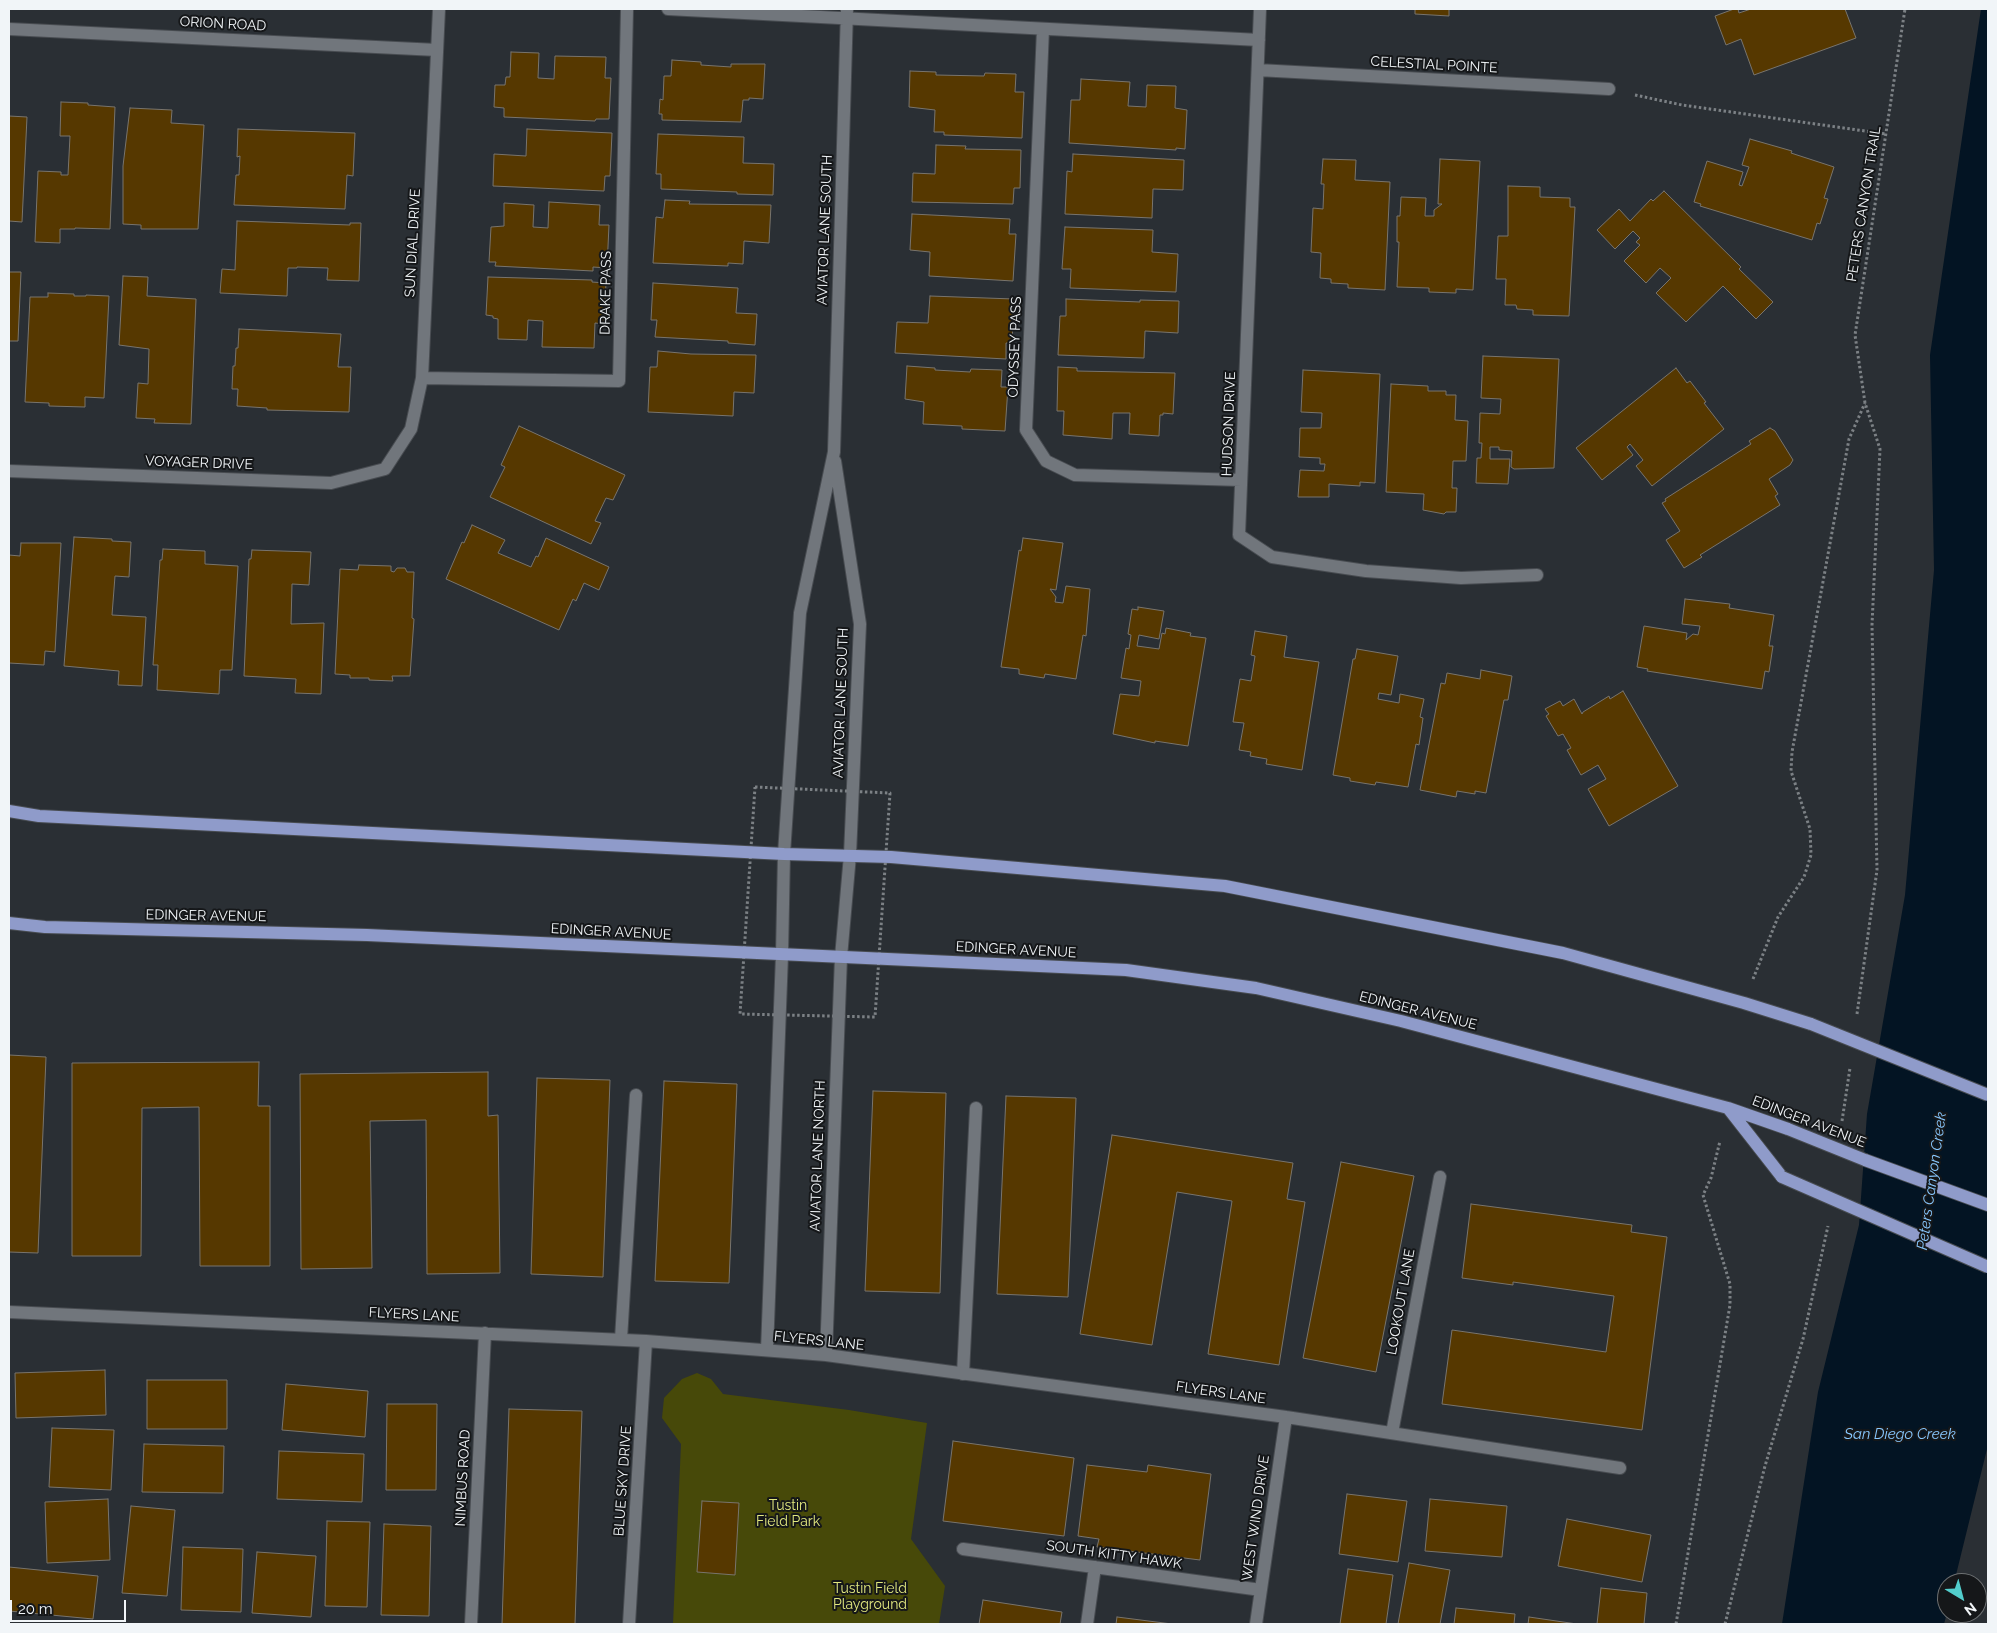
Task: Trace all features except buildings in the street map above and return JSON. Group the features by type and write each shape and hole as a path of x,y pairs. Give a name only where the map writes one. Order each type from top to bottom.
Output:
{"main road":[{"path":"9,811 48,816 784,854 886,857 1225,886 1564,953 1812,1024 1988,1095"},
{"name":"EDINGER AVENUE","path":"9,923 45,927 367,935 1126,970 1256,988 1401,1021 1728,1108 1988,1205"},
{"path":"1728,1108 1782,1177 1988,1267"}],"street":[{"name":"SUN DIAL DRIVE","path":"385,469 411,429 422,378 439,9"},
{"name":"DRAKE PASS","path":"422,378 619,381 627,9"},
{"path":"668,9 847,14 1042,29 1259,40"},
{"name":"HUDSON DRIVE","path":"1260,9 1239,535 1272,557 1366,571 1462,578 1537,575"},
{"name":"AVIATOR LANE SOUTH","path":"782,955 784,854 800,614 834,452 847,14"},
{"name":"ORION ROAD","path":"9,29 436,50"},
{"name":"ODYSSEY PASS","path":"1042,29 1026,430 1046,461 1075,475 1241,480"},
{"name":"CELESTIAL POINTE","path":"1258,70 1609,90"},
{"name":"AVIATOR LANE SOUTH","path":"834,452 860,624 850,855 841,957"},
{"name":"VOYAGER DRIVE","path":"9,471 331,483 385,469"},
{"path":"767,1350 782,955"},
{"name":"AVIATOR LANE NORTH","path":"826,1355 841,957"},
{"path":"621,1339 636,1096"},
{"path":"964,1374 976,1108"},
{"name":"LOOKOUT LANE","path":"1392,1433 1440,1176"},
{"name":"FLYERS LANE","path":"9,1312 646,1340 826,1355 1286,1416 1620,1468"},
{"name":"NIMBUS ROAD","path":"470,1624 485,1333"},
{"name":"BLUE SKY DRIVE","path":"629,1624 646,1340"},
{"name":"WEST WIND DRIVE","path":"1256,1624 1286,1416"},
{"name":"SOUTH KITTY HAWK","path":"963,1549 1261,1590"},
{"path":"1087,1624 1095,1568"}],"path":[{"name":"PETERS CANYON TRAIL","path":"1762,953 1778,917 1804,877 1811,855 1810,829 1791,771 1792,752 1849,439 1865,403 1855,335 1905,9"},
{"path":"1609,90 1682,105 1886,134"},
{"path":"755,787 788,788 890,793 875,1017 740,1014 755,787"},
{"path":"1676,1624 1730,1305 1730,1284 1703,1195 1711,1178"}],"green space":[{"name":"Tustin Field Park","path":"697,1373 711,1379 723,1394 849,1410 927,1423 911,1539 945,1586 939,1624 673,1624 681,1444 662,1418 664,1398 682,1379"}],"water":[{"name":"San Diego Creek","path":"1981,9 1988,9 1988,1445 1956,1573 1937,1573 1937,1623 1944,1624 1782,1624 1818,1392 1859,1225 1867,1114 1905,895 1934,570 1930,355"}],"water label":[{"name":"Peters Canyon Creek","path":"1932,1181"}],"park label":[{"name":"Tustin Field Playground","path":"870,1598"}]}
